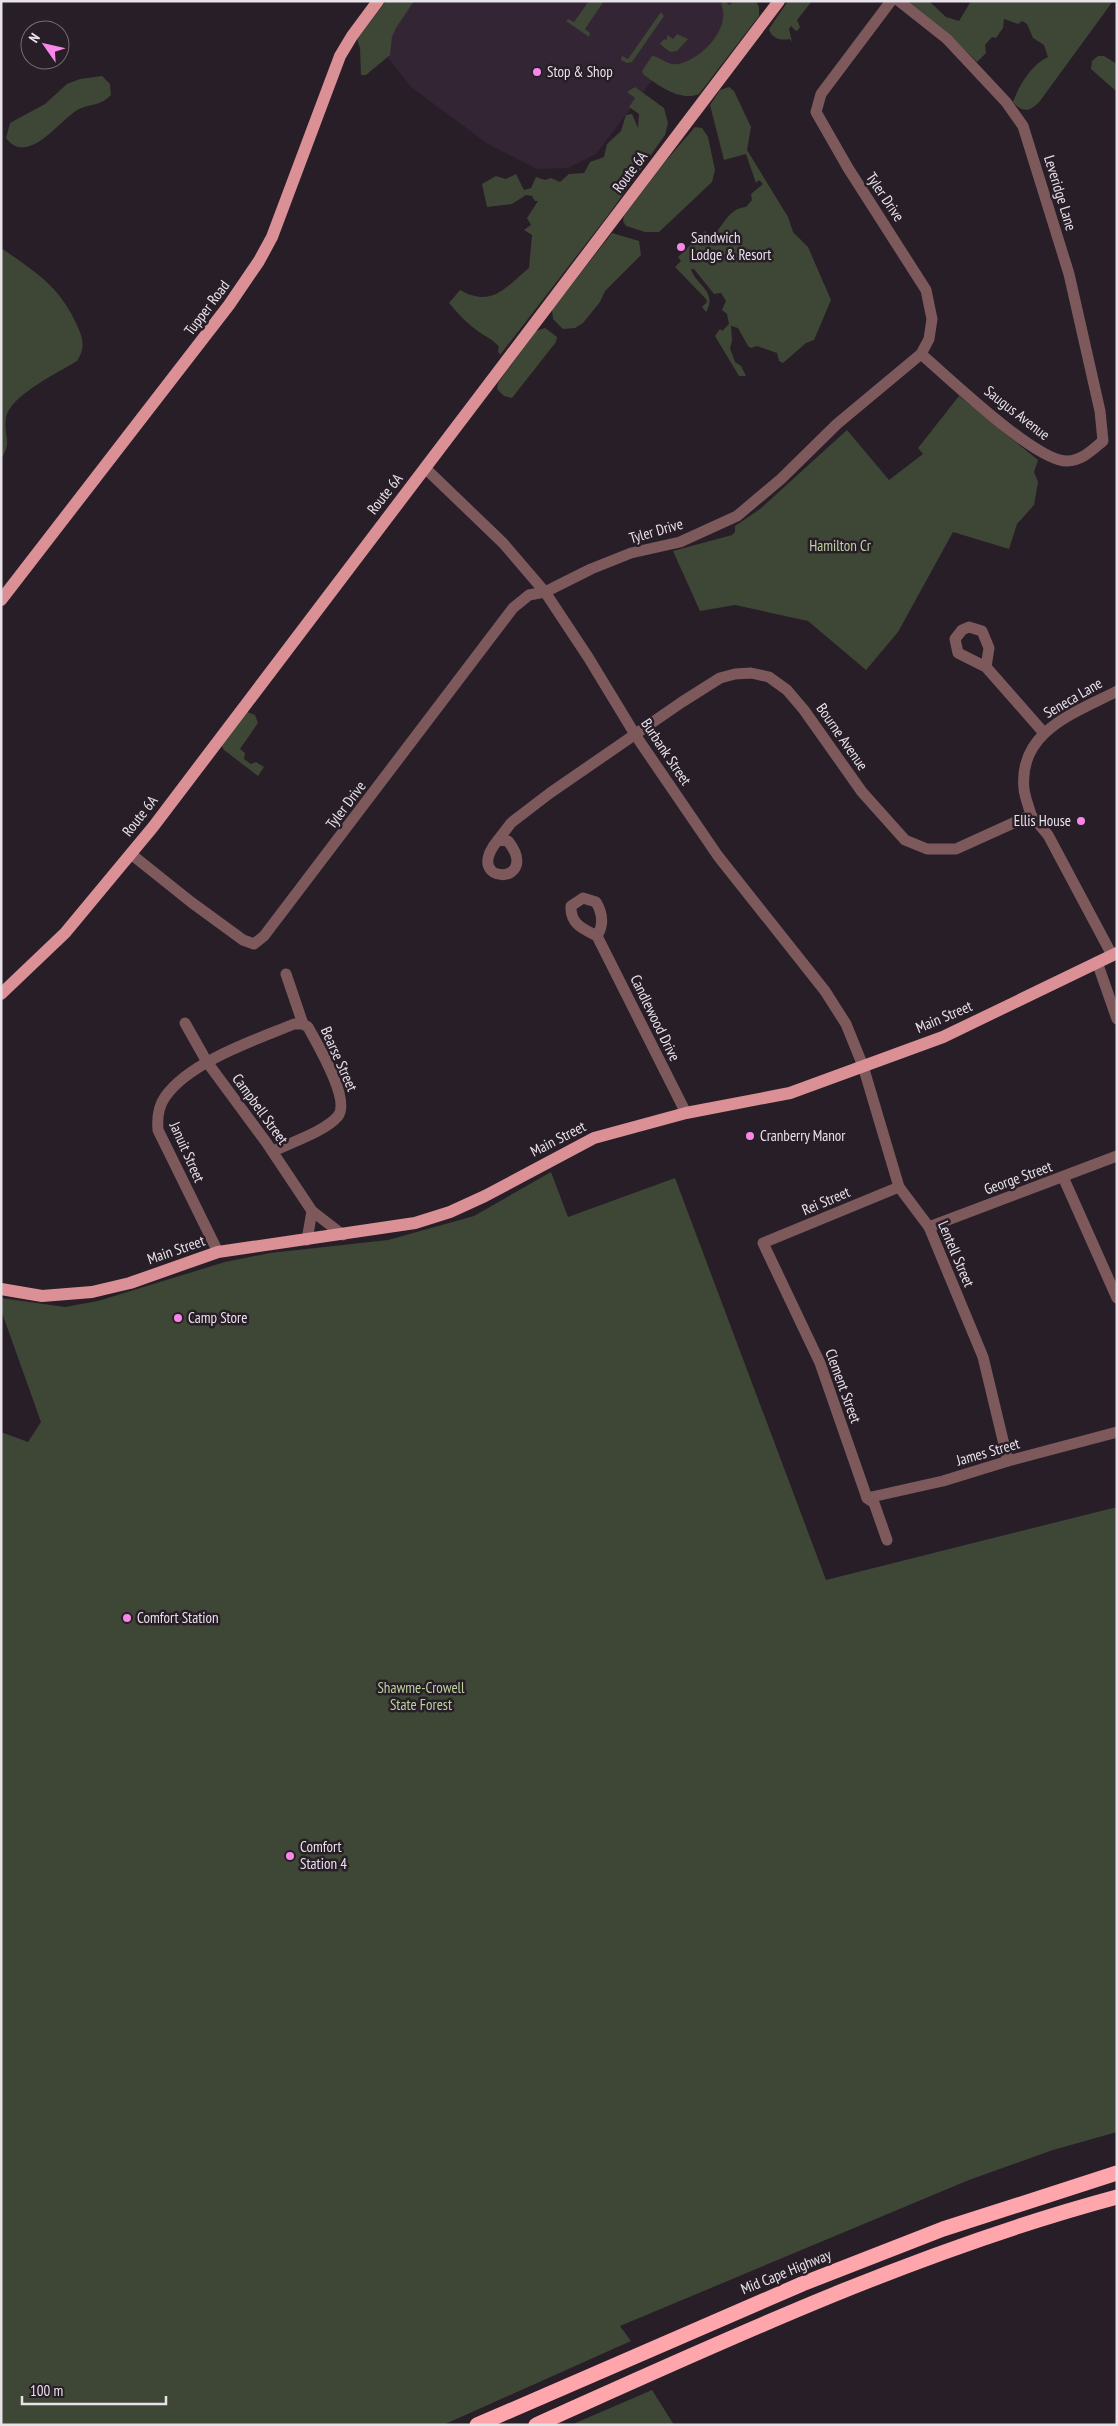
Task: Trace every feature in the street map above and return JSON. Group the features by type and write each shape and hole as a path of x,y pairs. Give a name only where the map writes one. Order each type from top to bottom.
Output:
{"highway":[{"name":"Mid Cape Highway","path":"477,2425 802,2284 943,2229 1117,2172"},
{"path":"536,2425 670,2364 908,2266 976,2241 1117,2197"}],"main road":[{"name":"Tupper Road","path":"1,600 230,306 259,262 280,218 331,77 352,36 378,1"},
{"name":"Route 6A","path":"1,994 65,933 131,854 779,1"},
{"name":"Main Street","path":"1,1289 42,1296 92,1292 130,1283 218,1252 415,1223 450,1212 594,1138 686,1113 790,1093 943,1037 1114,954"}],"street":[{"name":"Tyler Drive","path":"131,854 206,913 243,940 254,944 264,936 350,825 513,608 529,595 545,592 591,569 631,553 680,542 737,516 781,479 837,424 921,354 929,339 932,319 926,290 848,168 816,112 822,94 891,1"},
{"name":"Leveridge Lane","path":"899,1 948,39 1006,102 1023,126 1069,274 1100,411 1103,441"},
{"name":"Saugus Avenue","path":"921,354 1014,433 1051,458 1067,461 1082,458 1103,441"},
{"name":"Burbank Street","path":"425,468 503,543 545,592 588,657 636,736 718,856 825,991 846,1024 863,1066"},
{"path":"986,667 1044,733"},
{"name":"Bourne Avenue","path":"498,840 511,823 550,793 720,678 751,673 769,677 787,690 804,710 862,792 906,840 927,849 956,850 1031,815"},
{"name":"Seneca Lane","path":"1031,815 1024,790 1024,768 1031,748 1044,733 1058,722 1117,691"},
{"path":"1031,815 1048,836 1114,954"},
{"name":"Candlewood Drive","path":"597,936 686,1113"},
{"path":"1096,962 1117,1019"},
{"name":"Bearse Street","path":"272,1151 326,1126 338,1116 342,1107 342,1098 324,1058 308,1027 303,1024 286,974"},
{"name":"Campbell Street","path":"185,1023 207,1062 272,1151 312,1211 343,1235"},
{"name":"Januit Street","path":"218,1252 158,1130 157,1116 164,1097 186,1077 207,1062 294,1024 303,1024"},
{"name":"Lentell Street","path":"863,1066 899,1187 929,1227 983,1357 1008,1460"},
{"name":"George Street","path":"929,1227 1117,1156"},
{"path":"1063,1177 1117,1298"},
{"name":"Rei Street","path":"763,1243 899,1187"},
{"path":"306,1240 312,1211"},
{"name":"Clement Street","path":"763,1243 820,1363 867,1498 874,1503 887,1540"},
{"name":"James Street","path":"867,1498 943,1481 1008,1460 1117,1432"}],"shaded area":[{"path":"408,1 747,1 707,57 685,67 662,67 596,154 568,168 537,169 488,144 411,87 388,58 394,24"}],"green space":[{"path":"386,1 414,1 392,37 390,55 366,75 361,75 360,48 357,39"},
{"path":"589,1 604,1 585,29 590,33 589,37 566,21 568,19 574,22"},
{"path":"723,1 730,5 733,1 756,1 759,7 759,16 699,94 685,96 677,94 655,83 643,74 642,71 652,56 671,64 678,64 705,50 722,23 723,13 721,4"},
{"path":"788,1 812,1 797,20 800,27 798,30 796,31 791,26 789,29 792,42 790,39 783,40 774,37 769,29"},
{"path":"908,1 929,1 946,17 959,21 971,1 1113,1 1040,101 1030,109 1024,110 1013,102 1016,95 1022,82 1031,70 1048,57 1044,45 1033,38 1027,24 1022,21 1018,24 1004,19 1003,28 996,38 992,37 985,45 986,53 977,62 951,36"},
{"path":"661,12 664,16 632,62 627,63 621,60 622,56 628,59"},
{"path":"677,34 688,39 677,51 670,52 660,44 664,39 667,40 667,35 673,39"},
{"path":"1098,56 1104,56 1117,64 1117,92 1091,69 1092,61"},
{"path":"102,76 110,84 111,95 104,101 79,109 34,144 24,147 15,146 6,138 10,123 45,104 67,84 80,79"},
{"path":"635,87 664,108 668,123 665,135 609,214 500,355 499,347 471,326 449,303 460,290 481,297 498,293 529,268 532,235 524,230 531,225 527,218 538,201 535,201 532,196 526,195 512,204 487,207 482,184 496,176 506,179 516,174 524,190 531,188 536,177 545,180 551,178 560,182 569,174 584,173 590,162 604,157 607,144 621,131 626,115 632,114 638,128 639,114 629,107 635,98 627,92"},
{"path":"729,87 734,91 751,127 747,150 788,217 793,232 808,247 831,300 814,340 806,343 783,363 779,361 777,353 757,346 751,348 748,346 738,328 731,326 732,341 730,348 735,362 741,366 746,376 739,376 715,336 720,329 722,331 729,324 727,314 722,310 726,301 721,293 714,294 694,269 691,269 708,294 709,305 706,312 702,307 707,302 706,299 675,267 681,261 678,257 705,231 712,237 730,214 746,207 752,200 751,194 763,184 759,180 756,183 746,154 724,160 710,105 720,90"},
{"path":"695,127 702,128 708,137 715,170 712,182 659,232 645,232 626,226 623,221 624,216 664,163"},
{"path":"612,233 639,241 641,255 605,291 600,302 583,323 575,328 563,329 553,319 552,310"},
{"path":"1,248 44,279 53,288 68,308 78,326 83,345 77,361 36,385 16,401 9,410 5,424 7,443 5,453 1,459"},
{"path":"545,328 557,337 556,342 512,398 504,396 497,389 498,383 536,331"},
{"name":"Hamilton Cr","path":"959,396 1038,460 1034,472 1038,482 1034,505 1017,524 1009,549 953,532 898,632 866,670 808,621 735,605 700,611 673,551 732,535 735,532 735,526 760,509 847,430 889,480 923,454 918,448"},
{"path":"247,712 255,715 258,723 240,749 245,753 244,759 251,764 256,762 264,767 258,776 224,750 221,745"},
{"name":"Shawme-Crowell State Forest","path":"551,1172 568,1217 675,1178 826,1580 1117,1507 1117,2132 1053,2150 969,2180 620,2326 631,2341 443,2425 1,2425 1,1432 28,1442 41,1422 1,1310 1,1298 65,1307 98,1301 225,1262 270,1253 388,1240 474,1216"},
{"path":"652,2390 674,2425 571,2425"}],"place":[{"name":"Stop & Shop","path":"537,72"},
{"name":"Sandwich Lodge & Resort","path":"681,247"},
{"name":"Ellis House","path":"1081,821"},
{"name":"Cranberry Manor","path":"750,1136"},
{"name":"Camp Store","path":"178,1318"},
{"name":"Comfort Station","path":"127,1618"},
{"name":"Comfort Station 4","path":"290,1856"}]}
